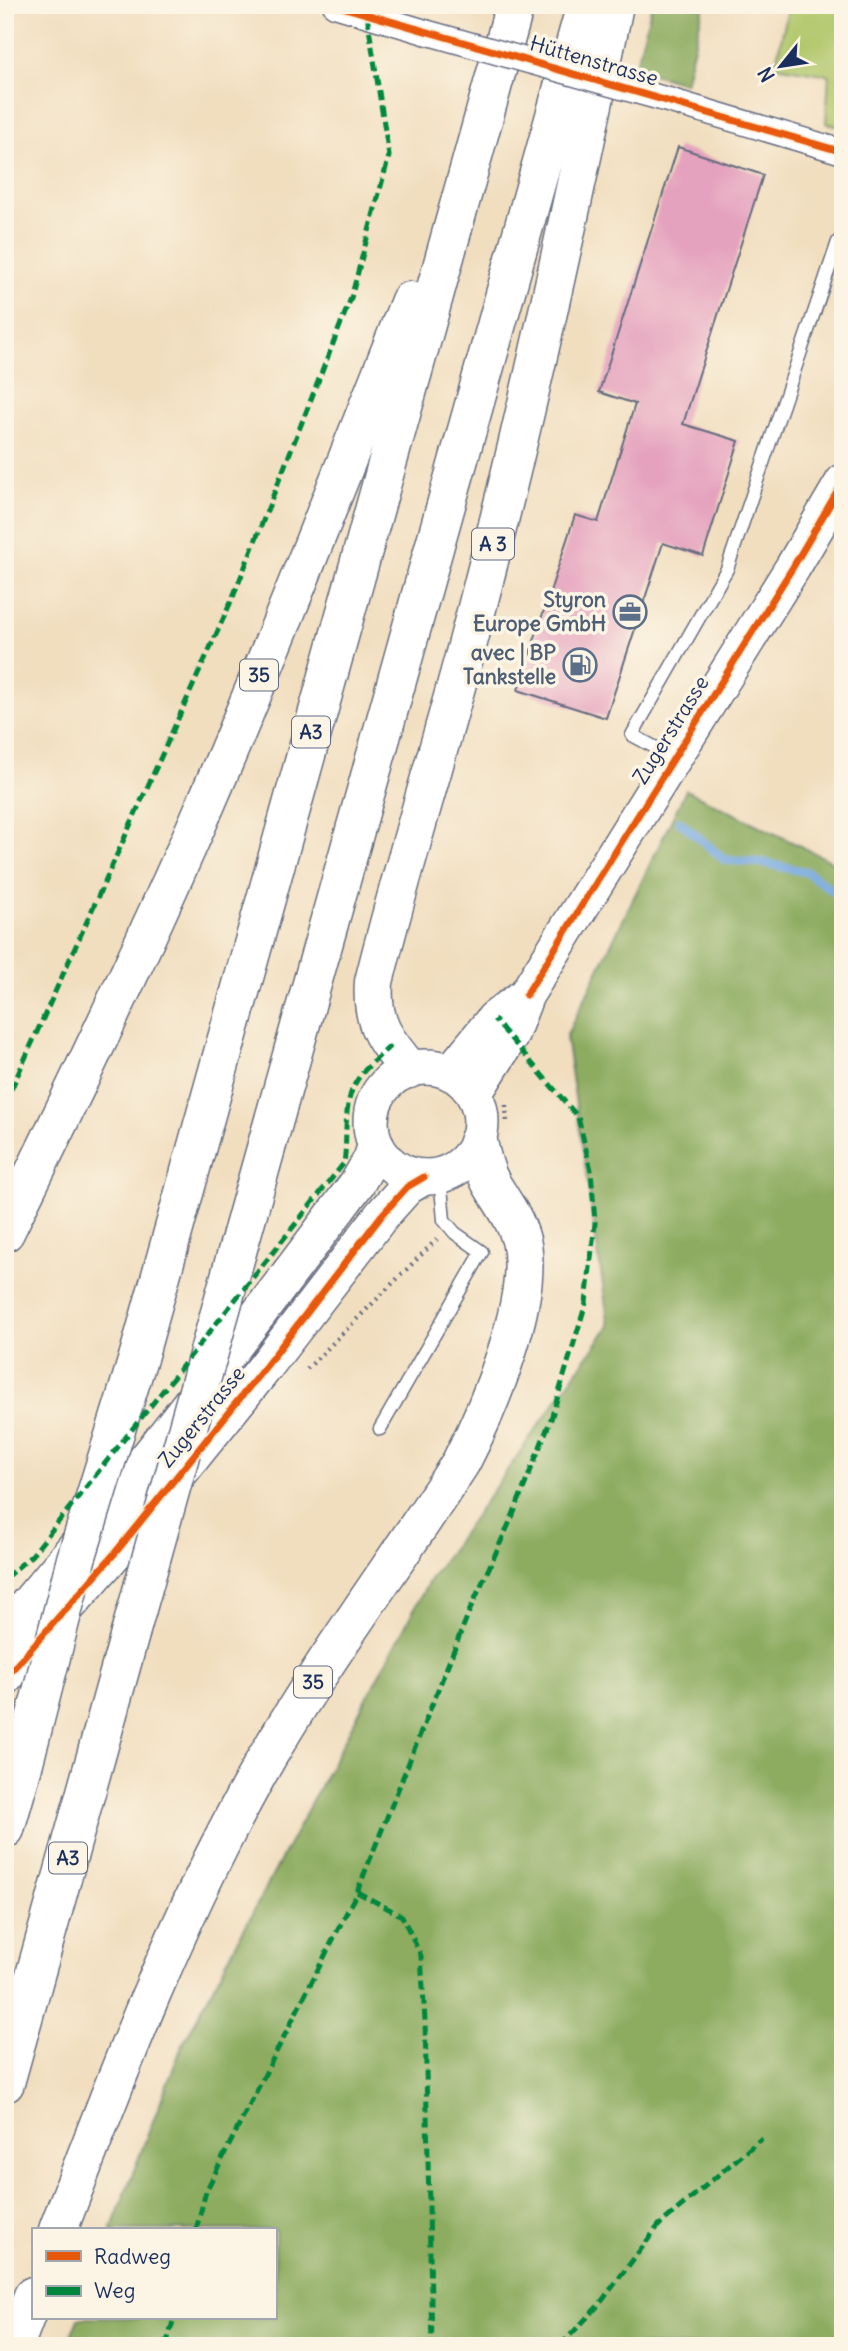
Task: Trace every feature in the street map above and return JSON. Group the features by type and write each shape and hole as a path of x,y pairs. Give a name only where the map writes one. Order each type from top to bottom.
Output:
{"highway":[{"name":"A3","path":"5,1829 76,1559 138,1358 515,5"},
{"name":"A3","path":"5,2083 586,5"},
{"name":"A 3","path":"409,1069 390,1046 378,1025 373,1012 374,982 498,524 571,211 614,5"},
{"name":"35","path":"5,1232 111,1013 198,821 326,512 487,107"},
{"name":"35","path":"59,2228 169,1954 232,1821 318,1674 461,1462 490,1399 518,1307 523,1284 524,1258 516,1226 487,1176 478,1142"},
{"path":"14,2346 32,2299"}],"main road":[{"name":"Zugerstrasse","path":"463,1083 510,1037 526,995 675,758 843,482"},
{"path":"409,1069 423,1066 437,1068 463,1083 480,1109 482,1126 478,1142"},
{"name":"Zugerstrasse","path":"5,1630 64,1562 261,1312 358,1182 376,1144 371,1126 373,1108 380,1091 393,1078 409,1069"},
{"name":"Zugerstrasse","path":"5,1678 115,1553 266,1366 382,1215 407,1187 456,1168 469,1156 478,1142"},
{"path":"376,1144 384,1157 395,1167 409,1174 432,1176"}],"street":[{"name":"Hüttenstrasse","path":"335,5 843,152"}],"lane":[{"path":"675,758 632,735 727,569 838,242 843,236"},
{"path":"380,1429 482,1252 455,1233 444,1220 432,1176"}],"green space":[{"path":"652,5 704,5 685,83 635,69"},
{"path":"793,5 843,5 843,128 826,123 829,75 775,66 788,10"},
{"path":"686,790 843,867 843,2346 67,2346 77,2320 276,2320 276,2228 112,2228 182,2046 429,1581 609,1326 566,1037"}],"building":[{"path":"678,147 763,175 683,424 739,441 703,556 663,543 606,718 518,690 575,515 598,522 635,404 599,392"}],"waterway":[{"path":"679,821 725,860 764,863 807,872 843,898"}],"marked path":[{"path":"5,1103 233,597 351,298 389,156 367,15"},
{"path":"197,2228 206,2191 357,1892 469,1612 513,1515 551,1419 586,1303 595,1223 591,1170 578,1117 494,1019"},
{"path":"5,1578 32,1555 344,1163 347,1111 352,1091 363,1072 390,1046"},
{"path":"357,1892 402,1916 421,1956 425,2021 432,2346"},
{"path":"560,2346 598,2306 659,2225 762,2138"},
{"path":"166,2346 173,2320"}],"cycle path":[{"path":"335,5 843,152"},
{"path":"526,995 793,567 843,482"},
{"path":"5,1678 115,1553 266,1366 382,1215 407,1187 424,1177"}],"place":[{"name":"Styron Europe GmbH","path":"630,612"},
{"name":"avec | BP Tankstelle","path":"580,665"}]}
